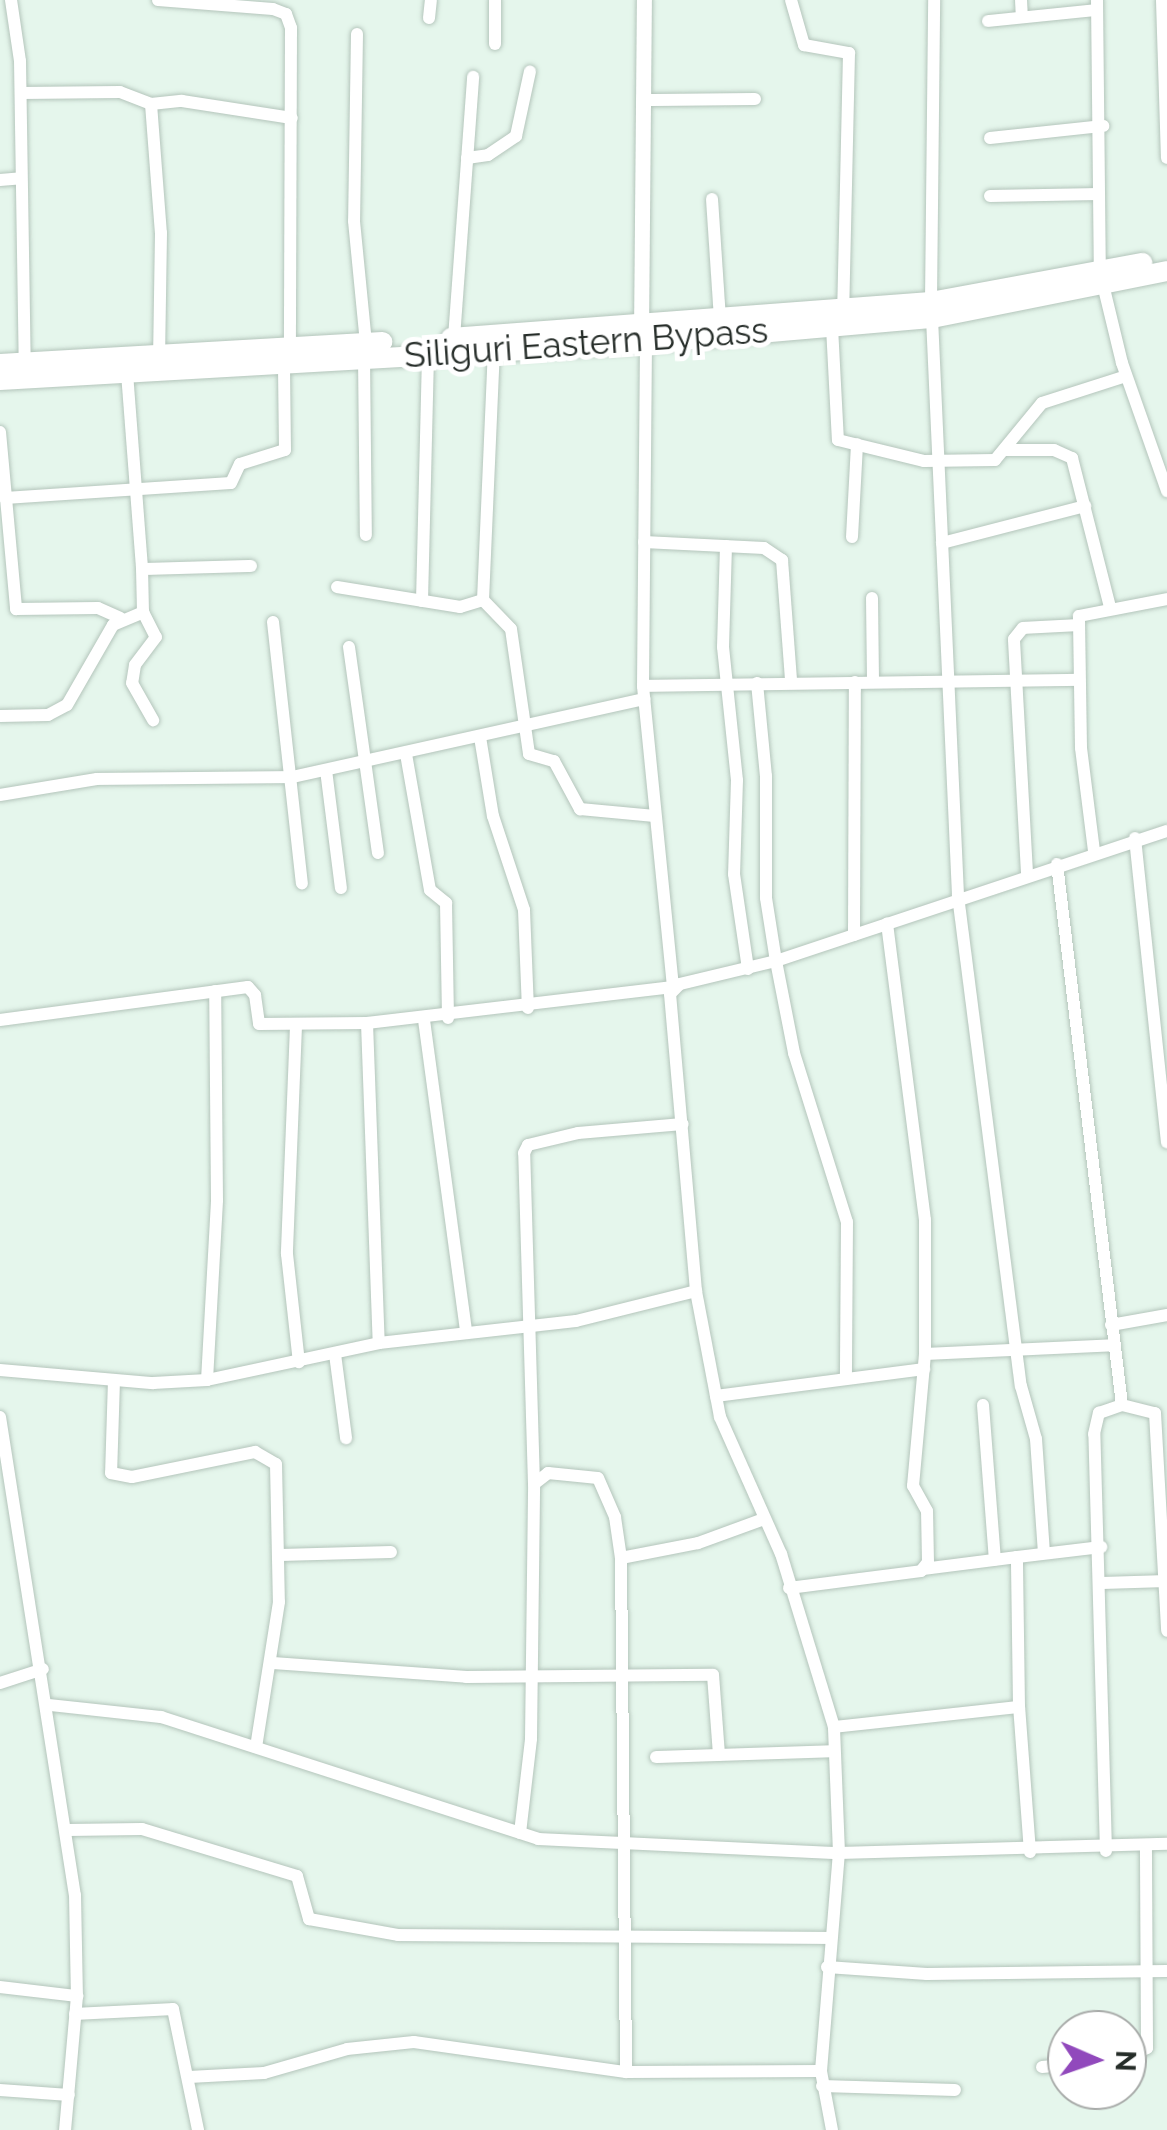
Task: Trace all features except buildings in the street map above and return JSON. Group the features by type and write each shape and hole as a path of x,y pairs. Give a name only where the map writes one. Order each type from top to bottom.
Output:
{"main road":[{"name":"Siliguri Eastern Bypass","path":"1102,278 1167,257"},
{"name":"Siliguri Eastern Bypass","path":"365,350 494,350 932,310 1102,278 1167,271"},
{"name":"Siliguri Eastern Bypass","path":"0,380 25,370 159,355 365,350 454,338 643,337 720,320 838,318"},
{"name":"Siliguri Eastern Bypass","path":"0,364 25,370 127,372 287,354"}],"street":[{"path":"11,0 21,93 25,370"},
{"path":"6,498 227,485 240,464 282,454 292,118 286,14 223,2 158,0"},
{"path":"429,18 431,0"},
{"path":"495,0 495,44"},
{"path":"644,0 644,693 673,987 696,1291 716,1396 789,1588 834,1728 839,1853 827,1967 822,2078 832,2130"},
{"path":"791,0 804,45 849,53 835,433 858,444 938,461 989,461 1004,450 1042,403 1126,376"},
{"path":"934,0 932,310 958,896 1016,1349 1036,1439 1044,1553"},
{"path":"1021,0 1022,18"},
{"path":"1162,0 1167,158"},
{"path":"988,21 1096,5 1103,126 1098,194 1102,278 1126,376 1166,488"},
{"path":"357,34 354,206 365,350 366,535"},
{"path":"467,158 488,155 516,136 530,71"},
{"path":"454,338 473,77"},
{"path":"21,93 120,92 152,104 182,101 292,118"},
{"path":"642,100 755,100"},
{"path":"152,104 161,233 159,355"},
{"path":"990,138 1103,126"},
{"path":"0,180 22,178"},
{"path":"990,196 1098,194"},
{"path":"712,199 720,320"},
{"path":"494,350 483,600 511,629 525,749 554,760 580,809 655,816"},
{"path":"422,602 428,353"},
{"path":"127,372 143,612 156,638 135,665 132,683 152,720"},
{"path":"0,432 16,609 98,608 120,618 143,612"},
{"path":"852,537 858,444"},
{"path":"1004,450 1064,452 1077,465 1110,608"},
{"path":"942,543 1085,506"},
{"path":"644,542 764,548 782,560 791,682"},
{"path":"726,546 727,684 738,780 734,874 748,969"},
{"path":"142,569 251,566"},
{"path":"338,587 471,607 483,600"},
{"path":"872,598 873,682"},
{"path":"1094,851 1078,680 1078,625 1083,613 1167,599"},
{"path":"0,716 48,715 67,705 120,618"},
{"path":"273,622 302,882"},
{"path":"1027,873 1016,632 1078,625"},
{"path":"349,647 378,853"},
{"path":"0,795 97,779 292,776 480,738 644,693 727,684 1078,680"},
{"path":"854,935 855,682"},
{"path":"756,684 766,776 766,898 776,961 794,1052 847,1222 846,1376"},
{"path":"480,738 493,816 524,910 528,1008"},
{"path":"406,754 430,890 446,903 448,1018"},
{"path":"326,770 341,888"},
{"path":"0,1020 248,988 255,995 259,1024 367,1024 448,1018 673,987 776,961 1027,873 1167,831"},
{"path":"1134,838 1167,1142"},
{"path":"1057,864 1122,1405"},
{"path":"887,923 920,1136 925,1354 913,1486 927,1516 923,1570"},
{"path":"207,1380 217,1200 215,991"},
{"path":"424,1020 466,1329"},
{"path":"367,1024 379,1343"},
{"path":"296,1026 287,1254 299,1362"},
{"path":"520,1833 532,1678 534,1484 532,1326 523,1158 528,1145 578,1133 683,1124"},
{"path":"0,1370 114,1380 207,1380 379,1343 466,1329 532,1326 696,1291"},
{"path":"1111,1325 1167,1315"},
{"path":"925,1354 1113,1345"},
{"path":"335,1354 346,1438"},
{"path":"716,1396 846,1376 924,1369"},
{"path":"114,1380 110,1474 132,1477 264,1453 276,1464 280,1554 272,1663 256,1747"},
{"path":"1106,1850 1095,1421 1099,1413 1122,1405 1150,1408 1161,1419 1167,1631"},
{"path":"983,1406 995,1560"},
{"path":"0,1424 50,1706 67,1830 77,1996 65,2130"},
{"path":"534,1484 548,1473 598,1478 615,1516 621,1558 626,2072"},
{"path":"621,1558 698,1543 764,1519"},
{"path":"789,1588 1101,1546"},
{"path":"280,1554 391,1552"},
{"path":"1017,1556 1019,1707 1030,1852"},
{"path":"1102,1583 1166,1581"},
{"path":"272,1663 532,1678 713,1675 718,1755"},
{"path":"0,1683 43,1669"},
{"path":"50,1706 128,1709 520,1833 622,1844 839,1853 1106,1850 1167,1844"},
{"path":"834,1728 1019,1707"},
{"path":"656,1757 833,1751"},
{"path":"67,1830 142,1830 297,1876 308,1919 398,1935 623,1940 830,1938"},
{"path":"1146,1848 1146,2010"},
{"path":"827,1967 927,1974 1167,1971"},
{"path":"0,1987 77,1996"},
{"path":"75,2014 173,2009 198,2130"},
{"path":"189,2077 264,2073 347,2049 414,2042 626,2072 822,2078 955,2090"},
{"path":"1042,2068 1047,2067"},
{"path":"0,2090 69,2094"}]}
